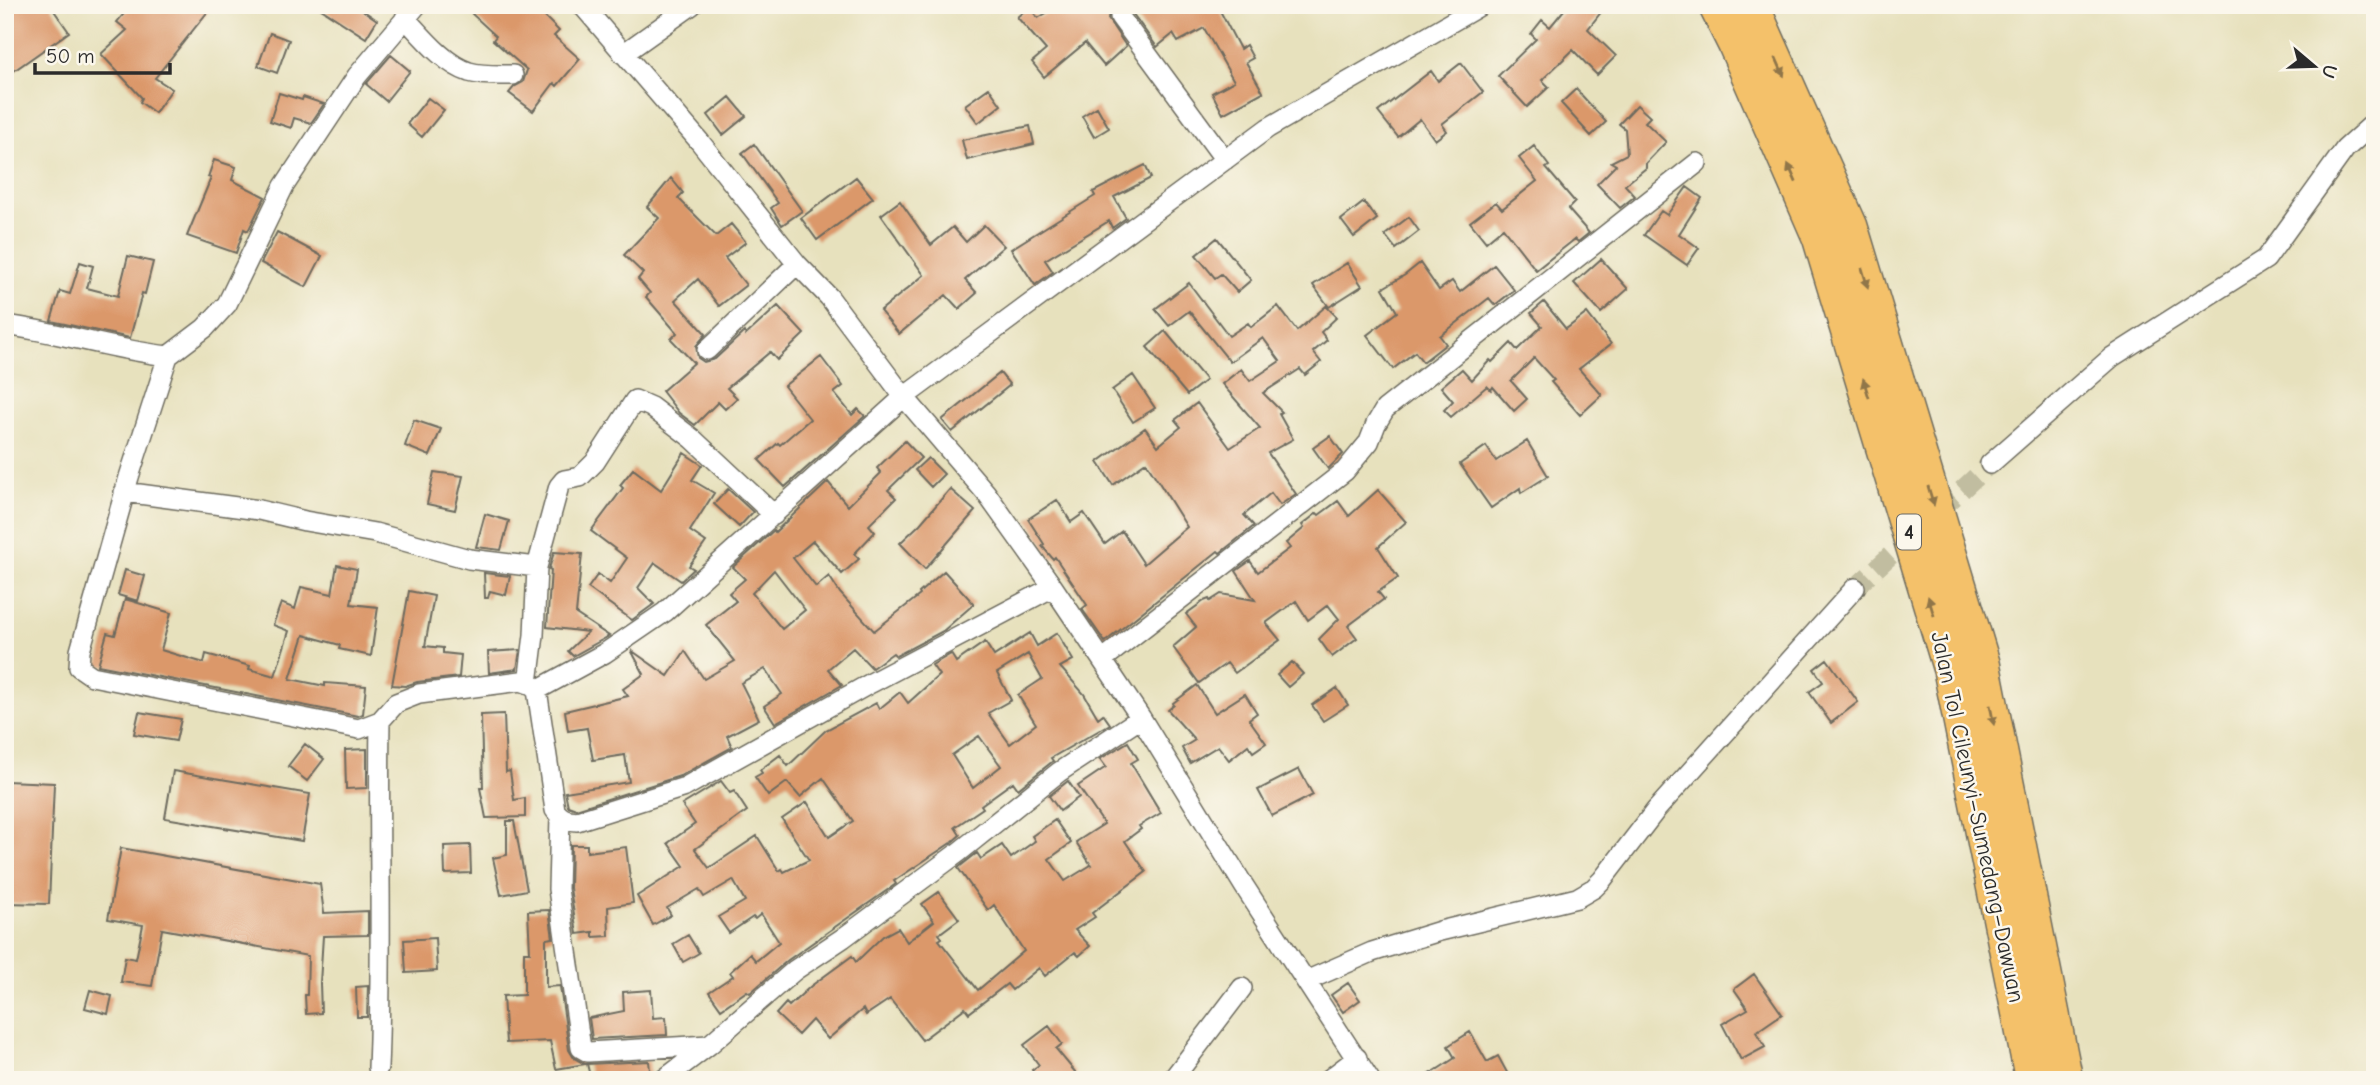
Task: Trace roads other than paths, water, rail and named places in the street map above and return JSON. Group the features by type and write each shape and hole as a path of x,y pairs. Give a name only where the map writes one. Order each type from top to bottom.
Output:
{"highway":[{"name":"Jalan Tol Cileunyi–Sumedang–Dawuan","path":"1716,5 1820,237 1951,670 2032,1080"},
{"name":"Jalan Tol Cileunyi–Sumedang–Dawuan","path":"1751,5 1850,227 1982,663 2065,1080"}],"street":[{"path":"582,5 700,142 797,264 829,297 904,397 986,493 1141,718 1244,886 1370,1080"},
{"path":"623,54 692,5"},
{"path":"532,687 605,653 665,612 904,397 1268,128 1480,5"},
{"path":"513,75 488,76 466,71 446,59 411,11 357,76 285,186 227,304 205,328 169,356 124,492 80,651 79,667 85,673 359,729 380,721 396,703 419,694 521,681 532,687"},
{"path":"1120,17 1225,160"},
{"path":"1990,464 2112,357 2266,259 2345,149 2375,122"},
{"path":"1102,660 1345,471 1370,442 1385,409 1400,396 1697,163"},
{"path":"707,350 797,264"},
{"path":"5,325 38,329 138,353 169,356"},
{"path":"774,516 693,439 651,407 635,400 595,462 580,477 564,480 559,486 537,567 532,687 555,810 561,817 577,821 685,787 871,683 1053,587"},
{"path":"124,492 259,510 375,533 469,559 537,567"},
{"path":"1306,981 1372,952 1440,931 1577,898 1594,888 1656,810 1855,588"},
{"path":"663,1080 709,1045 795,971 959,852 1059,772 1141,718"},
{"path":"378,1068 382,984 378,836 380,721"},
{"path":"561,817 558,889 581,1048 588,1052 709,1045"},
{"path":"1172,1080 1242,988"},
{"path":"1328,1080 1357,1058"}],"tunnel":[{"path":"1855,588 1990,464"}]}
